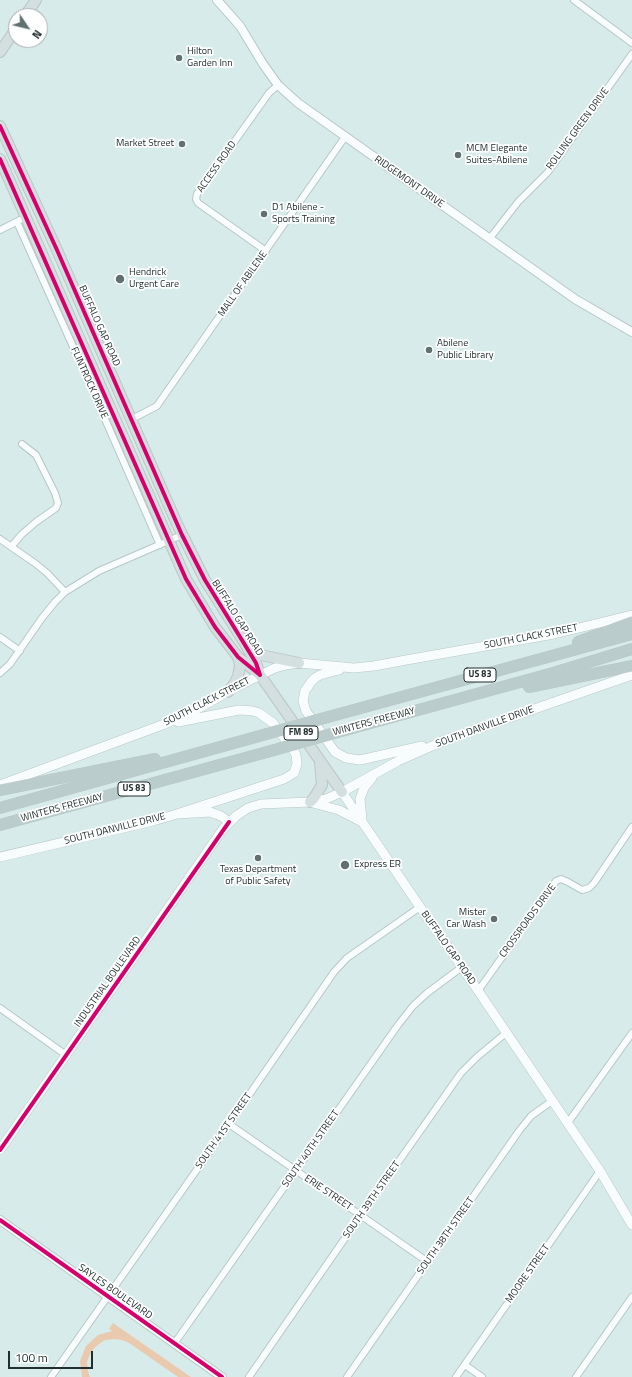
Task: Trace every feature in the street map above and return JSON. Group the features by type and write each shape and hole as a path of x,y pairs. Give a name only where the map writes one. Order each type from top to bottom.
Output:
{"highway":[{"path":"522,664 632,622"},
{"name":"WINTERS FREEWAY","path":"0,808 632,634"},
{"name":"WINTERS FREEWAY","path":"0,826 553,673 632,649"},
{"path":"434,706 632,666"},
{"path":"0,790 94,770 228,745"},
{"path":"0,833 60,809"}],"main road":[{"path":"0,51 8,40"},
{"name":"BUFFALO GAP ROAD","path":"0,126 52,238 130,420 182,535 205,580 256,663 260,675"},
{"name":"BUFFALO GAP ROAD","path":"0,159 22,220 111,410 164,543 215,627 238,657 260,675 363,822 552,1100 600,1172 632,1225"},
{"path":"111,410 120,419 130,420"},
{"name":"SOUTH CLACK STREET","path":"0,785 162,725 192,712 260,675 280,666 299,663 354,668 374,666 554,634 632,615"},
{"path":"244,642 261,655 299,663"},
{"path":"228,692 238,676 240,666 238,657"},
{"path":"354,668 333,671 315,678 305,691 303,701 306,711 335,752 346,758 360,760 448,739"},
{"name":"SOUTH DANVILLE DRIVE","path":"342,792 398,761 448,739 632,675"},
{"path":"162,725 239,710 253,711 265,716 273,723 294,751 298,764 294,773 284,778 177,814"},
{"path":"320,760 322,785 310,802 339,810 363,822"},
{"path":"363,822 360,799 366,784 377,773"},
{"name":"INDUSTRIAL BOULEVARD","path":"0,1150 229,822 242,811 261,804 310,802 326,799 342,792"},
{"name":"SOUTH DANVILLE DRIVE","path":"0,857 153,822 177,814 210,812 221,816 229,822"}],"street":[{"name":"RIDGEMONT DRIVE","path":"218,0 240,26 262,64 278,85 298,103 575,299 632,332"},
{"path":"574,0 632,43"},
{"name":"ROLLING GREEN DRIVE","path":"490,238 518,202 548,172 632,54"},
{"name":"ACCESS ROAD","path":"266,251 198,203 196,199 197,194 264,100 278,85"},
{"name":"MALL OF ABILENE","path":"130,420 156,406 161,400 345,137"},
{"path":"0,230 22,220"},
{"name":"FLINTROCK DRIVE","path":"22,220 87,378 164,543"},
{"path":"11,547 21,535 56,508 58,503 55,493 36,455 22,444"},
{"path":"0,673 10,664 55,602 66,592 100,571 182,535"},
{"path":"0,539 36,564 66,592"},
{"path":"0,637 20,651"},
{"name":"CROSSROADS DRIVE","path":"478,991 556,881 561,880 568,882 582,890 589,888 594,883 632,827"},
{"name":"SOUTH 41ST STREET","path":"51,1377 334,972 347,958 420,907"},
{"name":"SOUTH 40TH STREET","path":"174,1344 398,1025 413,1006 427,993 462,968"},
{"path":"0,1008 66,1055"},
{"name":"SOUTH 39TH STREET","path":"249,1377 461,1073 477,1057 506,1033"},
{"path":"567,1124 632,1033"},
{"name":"SOUTH 38TH STREET","path":"347,1377 523,1126 531,1116 552,1100"},
{"name":"ERIE STREET","path":"229,1124 428,1262"},
{"name":"MOORE STREET","path":"456,1377 600,1172"},
{"name":"SAYLES BOULEVARD","path":"0,1220 222,1377"},
{"path":"576,1377 632,1297"},
{"path":"465,1365 482,1377"}],"shaded area":[{"path":"113,1323 191,1377 178,1377 129,1343 114,1339 105,1340 95,1347 87,1362 90,1377 82,1377 80,1361 86,1346 98,1335 112,1331 109,1329"}],"cycle path":[{"path":"0,126 57,250 182,535 205,580 256,663 260,675"},
{"path":"0,159 186,579 215,627 238,657 260,675"},
{"path":"0,1150 229,822"},
{"path":"0,1220 222,1377"}],"place":[{"name":"Hilton Garden Inn","path":"179,58"},
{"name":"Market Street","path":"182,144"},
{"name":"MCM Elegante Suites-Abilene","path":"458,155"},
{"name":"D1 Abilene - Sports Training","path":"264,214"},
{"name":"Hendrick Urgent Care","path":"120,279"},
{"name":"Abilene Public Library","path":"429,350"},
{"name":"Texas Department of Public Safety","path":"258,858"},
{"name":"Express ER","path":"345,865"},
{"name":"Mister Car Wash","path":"494,919"}]}
